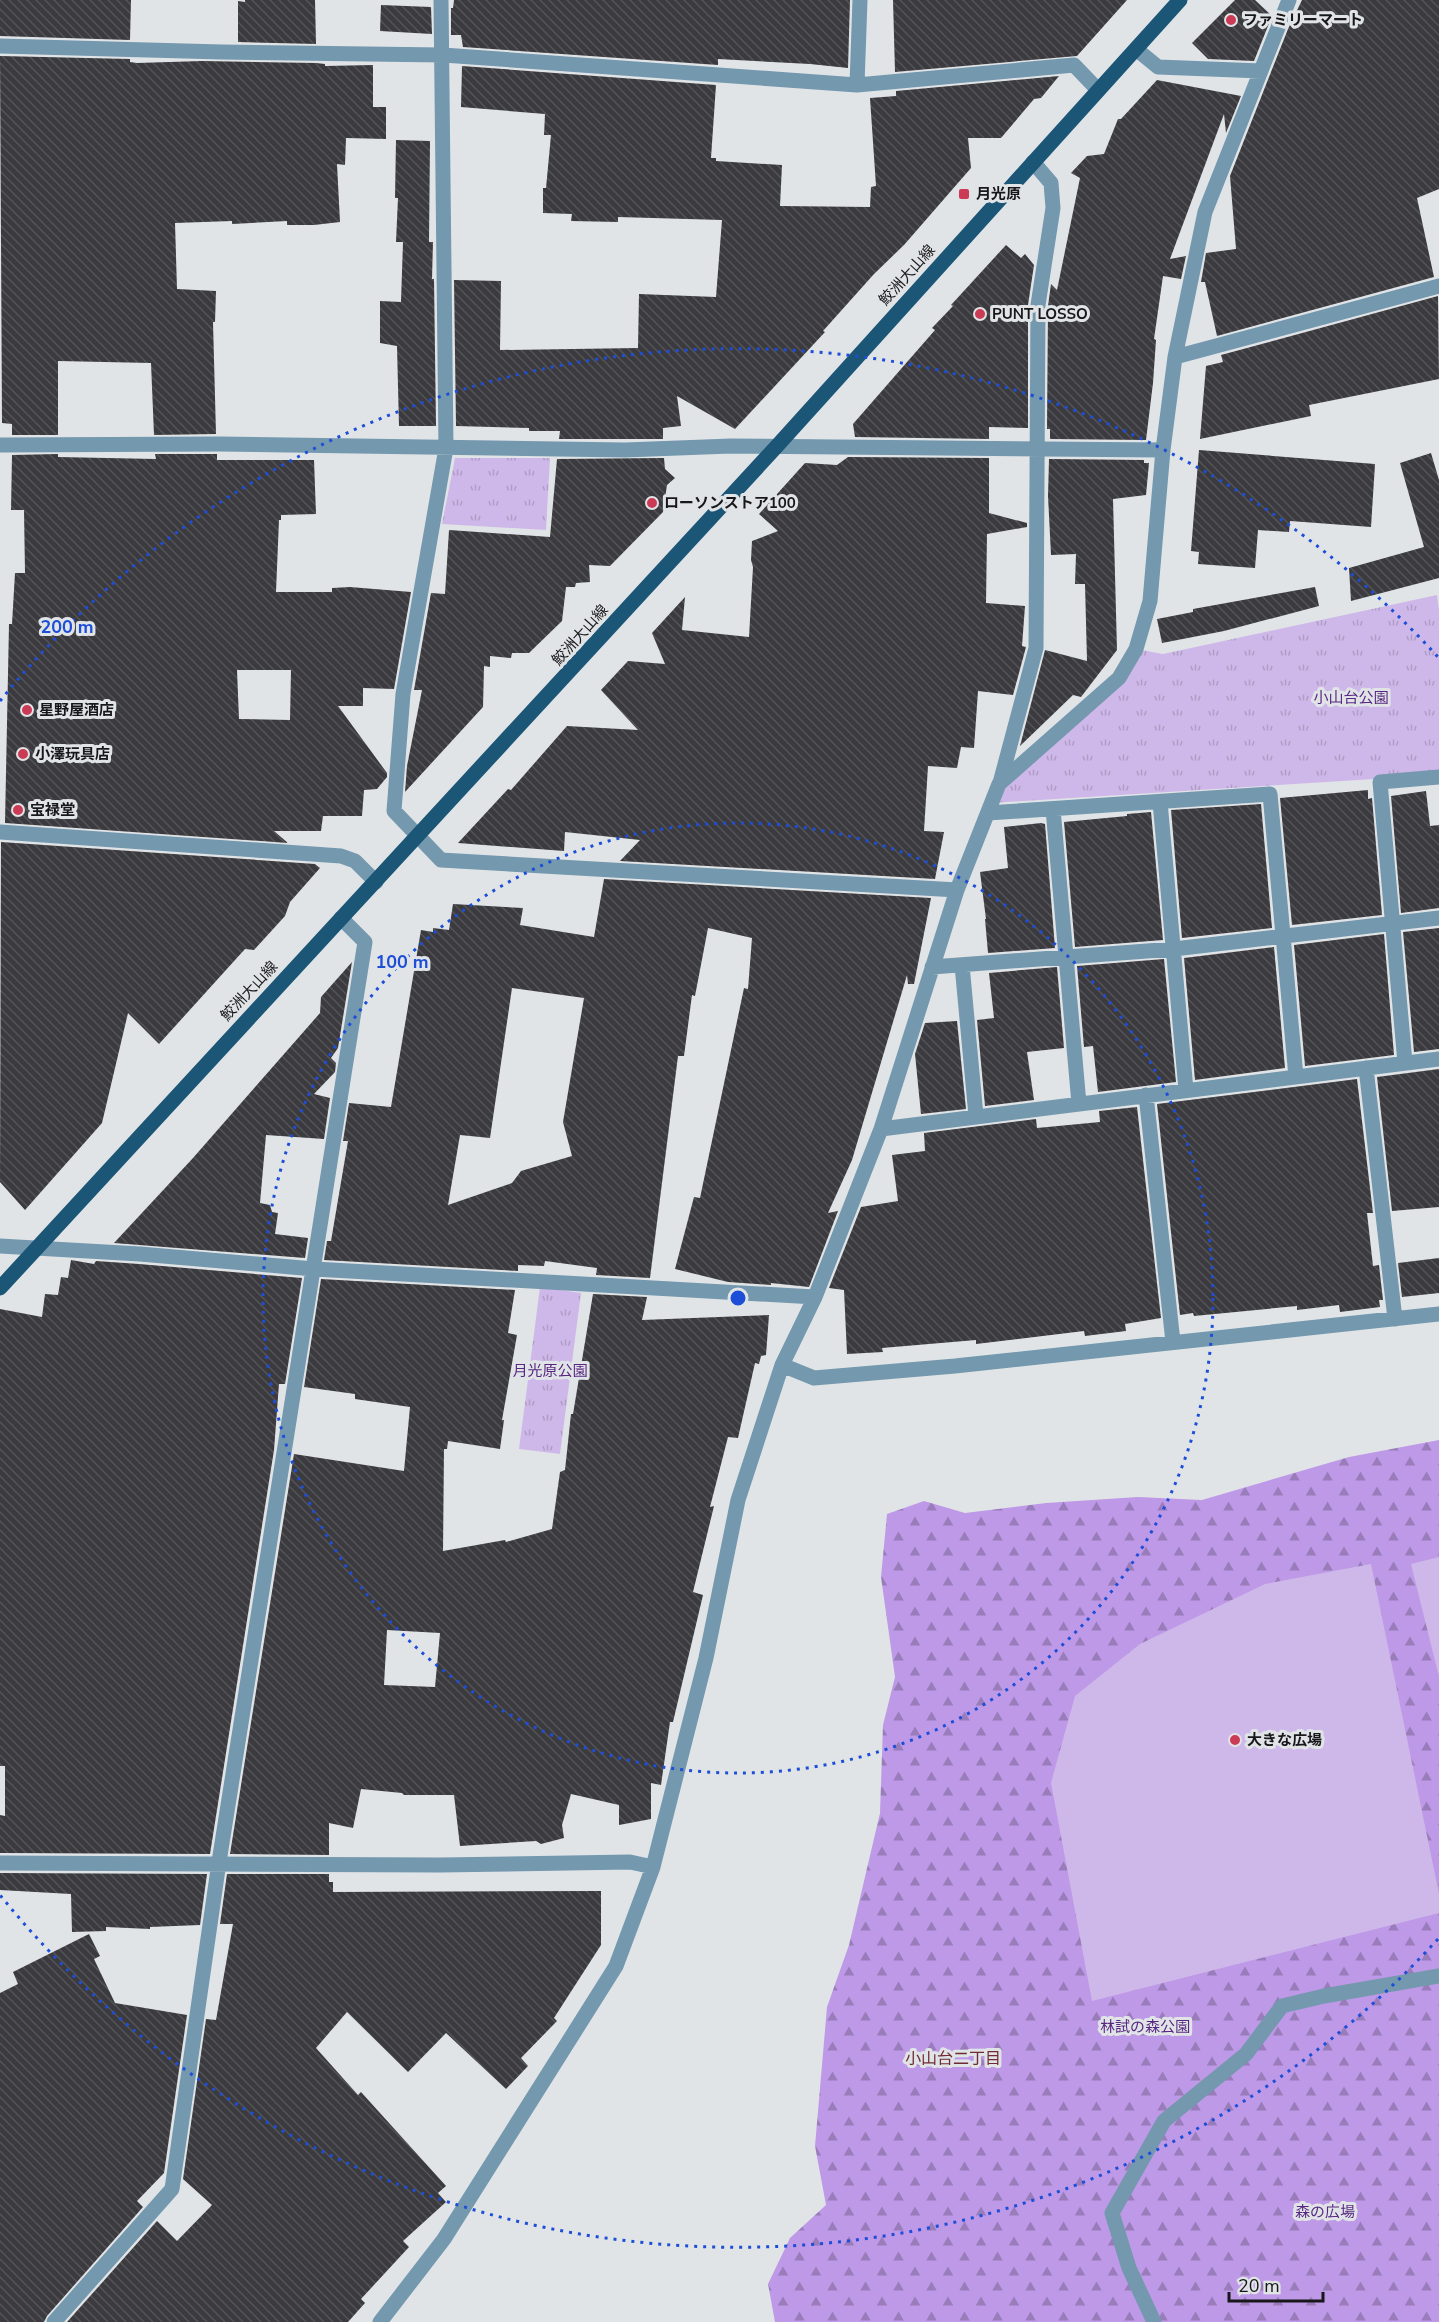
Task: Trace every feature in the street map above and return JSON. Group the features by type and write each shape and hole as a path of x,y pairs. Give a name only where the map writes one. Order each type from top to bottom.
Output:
{"main road":[{"name":"鮫洲大山線","path":"0,1288 777,446 1180,0"}],"street":[{"path":"441,0 446,448 403,694 394,811 441,860 957,890"},
{"path":"857,85 860,0"},
{"path":"999,784 1119,678 1136,649 1150,601 1163,450 1175,357 1205,212 1289,0"},
{"path":"0,46 443,56 857,85 1074,65 1098,90"},
{"path":"1136,49 1158,67 1261,71"},
{"path":"380,2322 444,2239 616,1966 653,1867 706,1658 738,1500 783,1365 815,1297 881,1129 957,890 999,784 1036,648 1038,305 1053,208 1051,183 1033,162"},
{"path":"1175,357 1439,286"},
{"path":"0,445 220,444 625,450 777,446 1163,450"},
{"path":"1405,1063 1380,782 1439,777"},
{"path":"988,813 1270,794 1296,1077"},
{"path":"1160,802 1186,1090"},
{"path":"1053,809 1079,1104"},
{"path":"0,832 341,856 355,861 376,882"},
{"path":"54,2322 172,2189 219,1862 365,942 341,918"},
{"path":"932,967 1174,949 1439,918"},
{"path":"962,965 976,1116"},
{"path":"881,1129 1439,1059"},
{"path":"1366,1068 1395,1319"},
{"path":"1146,1095 1173,1342"},
{"path":"0,1246 314,1269 815,1297"},
{"path":"783,1365 814,1378 955,1366 1439,1314"},
{"path":"0,1863 219,1862 440,1865 630,1862 653,1867"},
{"path":"1154,2322 1129,2268 1112,2213 1164,2121 1246,2054 1282,2006 1324,1996 1439,1976"}],"green space":[{"path":"455,458 550,458 546,530 442,524"},
{"name":"小山台公園","path":"1437,595 1439,610 1439,775 992,803 999,784 1119,678 1136,649 1163,654"},
{"name":"月光原公園","path":"540,1287 581,1293 560,1454 519,1449"},
{"name":"林試の森公園","path":"1439,1440 1439,2322 775,2322 768,2284 790,2238 826,2205 815,2146 827,2007 849,1945 880,1813 883,1725 895,1677 881,1577 887,1514 924,1501 965,1513 1046,1503 1138,1497 1202,1500 1349,1457"},
{"path":"1439,1557 1439,1677 1411,1564"},
{"name":"大きな広場","path":"1371,1564 1439,1894 1439,1913 1092,2001 1051,1783 1075,1696 1140,1644 1265,1584"}],"building":[{"path":"0,0 131,0 130,40 0,36"},
{"path":"245,0 315,0 316,44 238,42 238,1 245,2"},
{"path":"454,0 850,0 848,68 718,59 718,65 463,47 461,35 451,35 451,8 453,8"},
{"path":"893,0 1127,0 1077,56 895,72"},
{"path":"1235,0 1255,0 1272,16 1254,61 1208,59 1192,43"},
{"path":"1302,0 1439,0 1439,189 1417,198 1434,277 1217,336 1205,282 1201,282 1206,253 1236,249 1230,176 1288,29"},
{"path":"381,5 431,7 432,34 380,31"},
{"path":"0,56 130,59 130,62 137,63 202,61 316,63 325,64 325,66 373,65 373,107 386,107 386,139 346,138 345,165 337,164 340,222 314,225 287,225 287,221 232,224 232,221 175,223 177,289 216,291 215,322 213,322 216,434 154,435 151,363 58,361 58,435 12,435 12,424 2,423"},
{"path":"462,66 716,85 711,158 716,158 716,161 782,165 780,206 870,207 871,187 876,186 870,98 896,96 896,91 1059,76 1041,98 1034,99 1001,138 968,138 971,168 904,245 874,274 823,331 825,332 735,429 677,396 681,426 663,428 663,439 559,439 560,431 456,426 454,280 501,281 500,350 638,348 639,294 716,297 722,220 618,217 618,222 571,221 572,214 543,213 543,188 546,188 551,135 544,135 545,114 461,107"},
{"path":"1157,80 1241,96 1226,133 1224,114 1170,259 1186,256 1181,279 1163,276 1154,339 1156,340 1153,383 1146,440 1050,439 1050,429 1047,429 1048,306 1051,284 1057,290 1080,178 1071,173 1087,156 1104,154 1118,119 1121,119"},
{"path":"396,140 430,141 429,242 433,242 436,426 399,426 397,346 380,343 380,301 401,302 403,242 396,242 398,198 395,198"},
{"path":"1006,245 1021,258 1025,254 1034,265 1028,305 1028,428 989,427 989,439 855,437 853,424 935,330 932,328 953,306 951,305"},
{"path":"1438,296 1439,379 1309,405 1311,416 1200,439 1206,366 1223,362 1221,355"},
{"path":"1199,450 1375,464 1371,527 1290,521 1289,532 1258,530 1255,568 1198,564 1199,552 1191,551"},
{"path":"1431,453 1439,480 1439,578 1351,601 1349,568 1424,547 1400,463"},
{"path":"58,454 58,457 156,459 155,454 217,454 217,460 314,460 316,514 281,515 281,520 279,520 276,592 332,592 332,588 350,587 411,592 394,689 363,688 363,706 338,706 387,773 387,777 377,789 364,790 362,816 323,816 321,831 274,831 288,843 5,823 9,624 12,624 15,573 25,573 24,510 11,510 12,455","holes":["237,670 291,670 290,720 239,719"]},
{"path":"848,457 989,458 989,513 1027,523 1027,527 987,534 986,603 1025,606 1022,646 1026,647 1013,695 978,691 974,748 961,747 957,768 928,766 924,831 944,832 935,879 620,861 640,840 565,832 564,851 458,843 508,789 511,790 567,726 638,730 601,690 628,661 665,664 652,633 685,597 682,630 749,637 753,567 752,541 778,531 759,514 805,463 837,465"},
{"path":"664,458 665,469 675,478 667,485 663,512 610,566 589,565 590,582 576,583 575,587 566,587 562,621 529,653 512,653 511,658 490,656 490,667 484,666 483,707 405,792 407,766 422,690 414,690 431,593 445,594 449,530 550,537 557,459"},
{"path":"1049,459 1144,460 1144,463 1149,463 1146,495 1113,499 1117,650 1081,697 1073,695 1020,746 1045,650 1087,661 1085,584 1075,584 1076,554 1051,555"},
{"path":"1315,587 1319,606 1224,631 1162,643 1157,619 1193,612 1193,609"},
{"path":"1368,790 1368,799 1372,798 1382,915 1292,925 1280,798"},
{"path":"1426,791 1430,826 1439,825 1439,908 1401,913 1391,796"},
{"path":"1261,804 1272,928 1182,938 1171,810"},
{"path":"1151,812 1163,940 1075,947 1064,822"},
{"path":"1045,824 1055,948 988,953 980,872 1008,868 1004,827"},
{"path":"1,842 315,864 320,868 290,902 285,916 254,950 245,949 159,1044 128,1013 102,1123 25,1210 0,1182"},
{"path":"604,879 931,898 914,984 908,984 907,975 852,1160 828,1213 838,1211 809,1287 728,1282 675,1269 694,1197 700,1198 744,988 748,989 752,938 708,928 695,996 692,995 684,1056 678,1056 650,1278 596,1275 597,1268 545,1261 544,1266 518,1265 518,1271 324,1260 327,1241 331,1241 348,1141 343,1141 349,1103 391,1107 421,930 433,932 433,928 449,930 453,904 523,908 520,925 594,937","holes":["512,988 584,998 563,1122 572,1156 521,1171 512,1183 448,1205 460,1135 490,1138"]},
{"path":"1439,928 1439,1049 1414,1052 1403,932"},
{"path":"1384,934 1394,1055 1305,1066 1294,945"},
{"path":"1274,947 1285,1068 1195,1080 1184,958"},
{"path":"1164,959 1176,1082 1098,1092 1093,1046 1084,1047 1077,966"},
{"path":"352,962 338,1048 331,1058 336,1063 335,1072 314,1094 330,1098 324,1139 266,1135 260,1203 270,1205 272,1212 278,1213 275,1234 308,1238 305,1258 114,1243 193,1158 320,1013 321,997"},
{"path":"1057,967 1064,1048 1027,1052 1034,1100 985,1106 977,1020 994,1018 989,973"},
{"path":"957,1021 966,1109 921,1114 915,1054 925,1023"},
{"path":"1439,1069 1439,1207 1392,1211 1377,1077"},
{"path":"1357,1079 1373,1213 1367,1213 1373,1266 1379,1265 1383,1300 1379,1300 1380,1307 1340,1312 1339,1305 1297,1310 1297,1306 1194,1316 1193,1313 1180,1315 1157,1104"},
{"path":"1137,1107 1161,1318 1125,1324 1126,1331 1085,1336 1084,1331 976,1344 976,1340 882,1348 883,1352 847,1354 844,1290 829,1288 861,1207 898,1201 892,1155 925,1151 924,1133 1036,1119 1037,1128 1100,1122 1099,1111"},
{"path":"1439,1258 1439,1293 1402,1297 1398,1263"},
{"path":"71,1260 94,1264 96,1261 302,1278 285,1384 279,1384 274,1450 210,1854 0,1853 0,1815 5,1816 5,1766 0,1766 0,1309 42,1317 45,1294 58,1295 61,1277 68,1278"},
{"path":"321,1279 515,1290 508,1333 517,1335 502,1420 504,1420 500,1449 448,1441 447,1449 444,1449 443,1551 505,1540 506,1542 552,1529 560,1472 565,1470 571,1414 573,1414 593,1294 647,1297 642,1320 769,1315 766,1355 761,1356 759,1364 755,1363 738,1438 728,1437 710,1507 714,1506 693,1592 703,1595 673,1722 670,1722 661,1785 651,1783 651,1819 619,1825 619,1805 571,1794 562,1825 564,1838 541,1844 536,1841 460,1846 454,1795 404,1795 361,1789 353,1828 329,1823 329,1855 230,1854 294,1454 404,1471 410,1407 355,1399 355,1394 304,1387","holes":["387,1630 440,1633 435,1687 384,1685"]},
{"path":"0,1873 207,1874 200,1925 150,1927 150,1929 106,1927 106,1931 72,1932 71,1894 0,1890"},
{"path":"227,1874 329,1874 329,1882 333,1882 333,1892 601,1891 601,1945 554,2018 557,2021 521,2058 528,2066 506,2089 446,2033 408,2072 347,2012 316,2048 358,2095 361,2092 446,2186 438,2193 446,2202 403,2241 409,2247 361,2299 365,2303 348,2322 67,2322 157,2221 177,2241 212,2205 183,2179 206,2019 216,2020 233,1924 220,1924"},
{"path":"89,1934 100,1956 94,1959 115,2003 187,2015 164,2173 137,2201 143,2207 44,2322 0,2322 0,1993 18,1984 13,1972"}],"place":[{"name":"ファミリーマート","path":"1231,20"},
{"name":"月光原","path":"964,194"},
{"name":"PUNT LOSSO","path":"980,314"},
{"name":"ローソンストア100","path":"652,503"},
{"name":"星野屋酒店","path":"27,710"},
{"name":"小澤玩具店","path":"23,754"},
{"name":"宝禄堂","path":"18,810"},
{"name":"大きな広場","path":"1235,1740"}],"district":[{"name":"小山台二丁目","path":"953,2059"}],"park label":[{"name":"森の広場","path":"1325,2212"}]}
